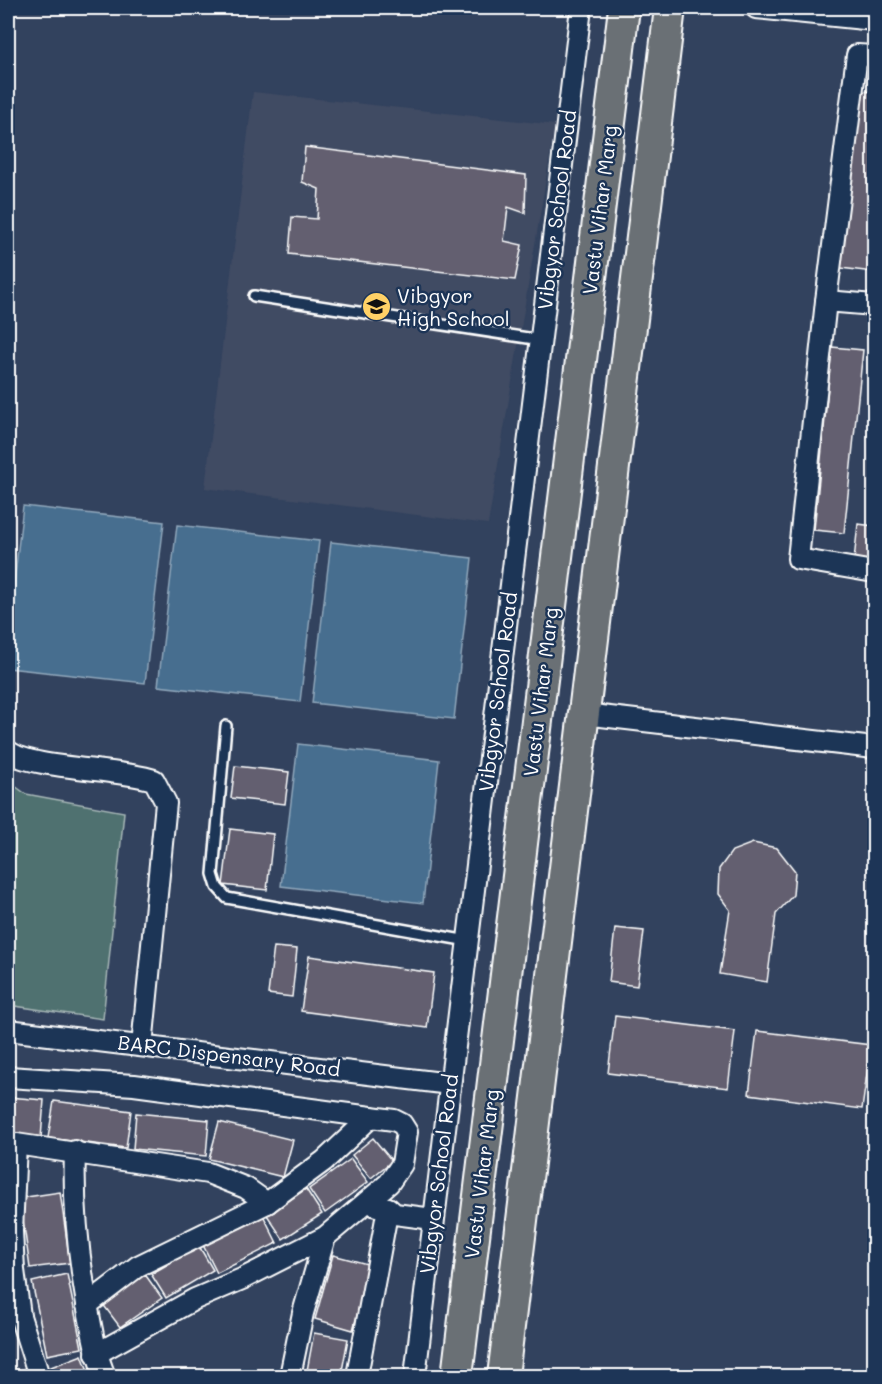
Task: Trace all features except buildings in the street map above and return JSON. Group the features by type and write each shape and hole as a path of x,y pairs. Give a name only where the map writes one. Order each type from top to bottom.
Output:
{"main road":[{"name":"Vastu Vihar Marg","path":"458,1377 624,8"},
{"path":"503,1377 670,8"}],"street":[{"name":"Vibgyor School Road","path":"415,1377 581,8"},
{"path":"756,8 874,20"},
{"path":"874,56 857,55 826,301 798,559 874,572"},
{"path":"826,301 874,305"},
{"path":"584,714 874,748"},
{"path":"8,751 26,760 134,773 154,780 166,803 142,1046"},
{"name":"BARC Dispensary Road","path":"8,1030 450,1084"},
{"path":"8,1077 134,1085 394,1120 402,1124 407,1132 402,1164 389,1183 325,1237 242,1279 195,1299 96,1354"},
{"path":"87,1305 138,1266 267,1203 324,1161 371,1117"},
{"path":"39,1377 20,1316 14,1270 12,1144 75,1151 208,1173 246,1188 267,1203"},
{"path":"75,1151 77,1249 96,1354 105,1377"},
{"path":"364,1203 388,1208 397,1204 434,1214"},
{"path":"357,1377 388,1208"},
{"path":"290,1377 303,1313 325,1237"}],"lane":[{"path":"254,296 541,340"},
{"path":"226,726 213,874 217,887 227,898 468,941"}],"shaded area":[{"name":"Vibgyor High School","path":"253,92 555,125 488,524 205,488"},
{"path":"23,506 164,522 145,683 8,668 8,635"},
{"path":"177,525 319,541 300,702 158,686"},
{"path":"331,542 472,558 454,719 312,703"},
{"path":"298,744 439,760 423,903 281,886"}],"green space":[{"path":"8,781 26,794 124,812 103,1019 8,1005"}],"place":[{"name":"Vibgyor High School","path":"376,307"}]}
